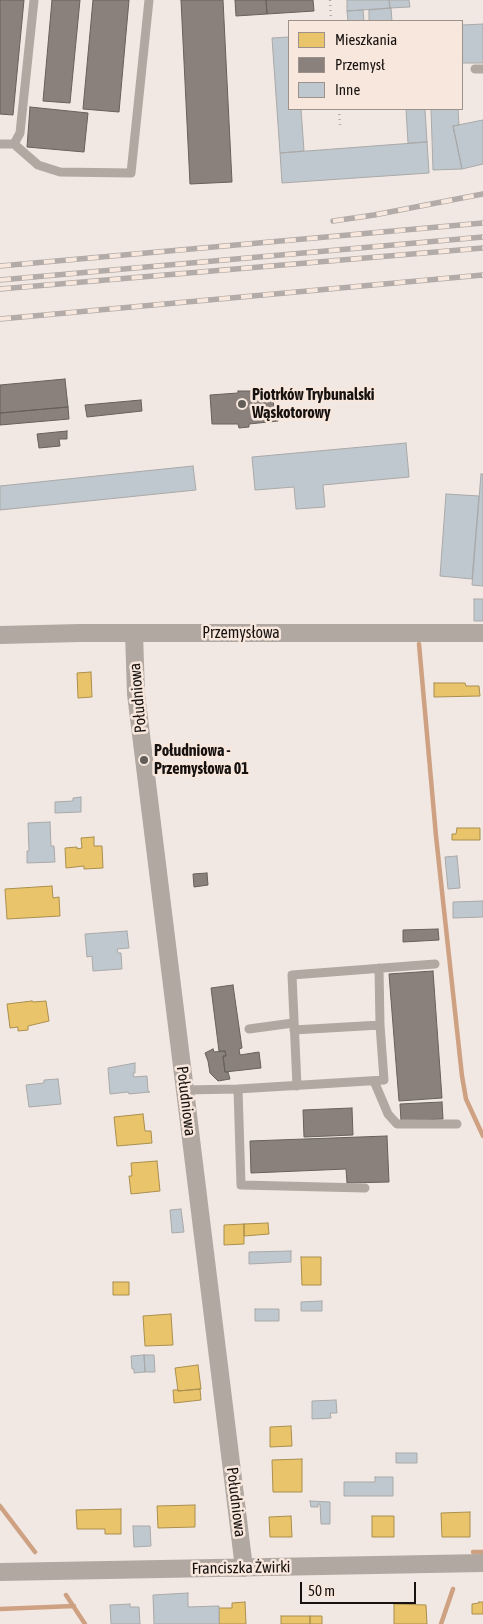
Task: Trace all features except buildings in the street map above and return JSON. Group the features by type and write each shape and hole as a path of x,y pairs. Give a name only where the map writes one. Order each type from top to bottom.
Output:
{"street":[{"name":"Południowa","path":"134,633 136,694 244,1568"},
{"name":"Przemysłowa","path":"0,635 483,633"},
{"name":"Franciszka Żwirki","path":"0,1572 483,1563"}],"lane":[{"path":"14,144 20,133 34,0"},
{"path":"0,144 14,144 38,165 60,172 131,172 148,0"},
{"path":"297,1086 292,975 435,964"},
{"path":"184,1090 238,1089 384,1080 378,968"},
{"path":"249,1028 380,1025"},
{"path":"374,1081 388,1114 397,1124 456,1124"},
{"path":"238,1089 241,1185 365,1188"}],"path":[{"path":"330,0 332,20"},
{"path":"339,110 340,127"}],"waterway":[{"path":"419,644 436,836 462,1076 466,1099 483,1136"},
{"path":"0,1506 35,1552"},
{"path":"473,1552 483,1552"},
{"path":"441,1624 453,1589"},
{"path":"66,1595 85,1624"},
{"path":"0,1609 74,1606"}],"railway":[{"path":"333,221 483,194"},
{"path":"0,266 483,223"},
{"path":"0,280 483,237"},
{"path":"0,289 483,248"},
{"path":"0,319 483,275"}],"place":[{"name":"Piotrków Trybunalski Wąskotorowy","path":"242,404"},
{"name":"Południowa - Przemysłowa 01","path":"144,760"}]}
